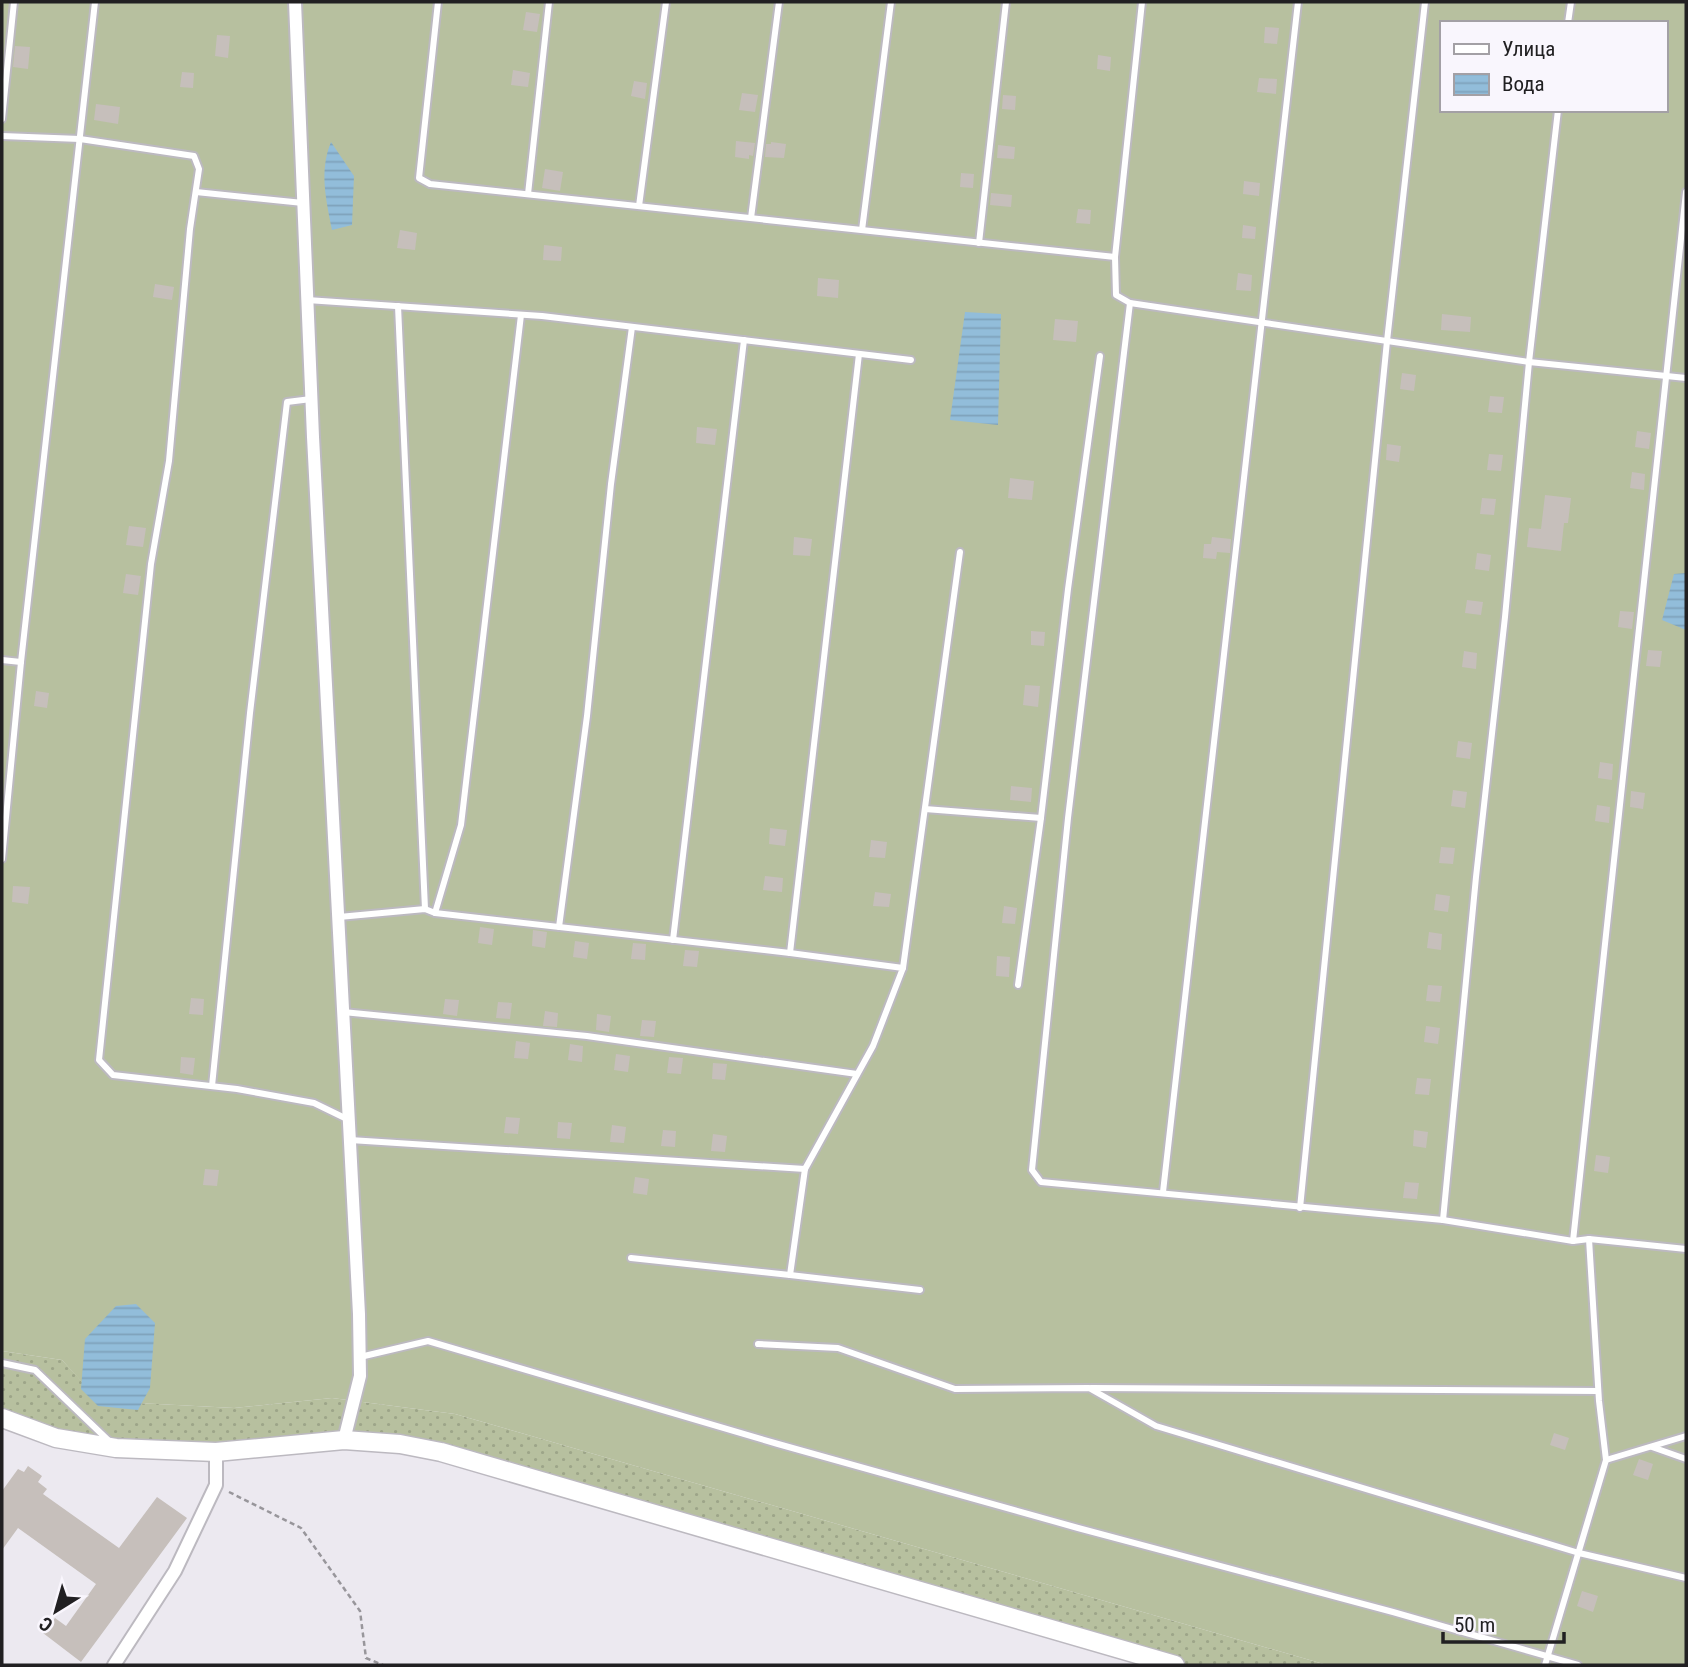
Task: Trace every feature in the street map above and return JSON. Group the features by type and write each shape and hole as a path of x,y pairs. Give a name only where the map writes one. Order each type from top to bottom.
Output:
{"street":[{"path":"295,2 311,399 360,1357 360,1376 344,1440"},
{"path":"2,1418 56,1438 116,1448 216,1452 344,1440 400,1444 441,1452 1175,1665"},
{"path":"114,1665 175,1571 216,1485 216,1452"}],"lane":[{"path":"2,119 14,2"},
{"path":"2,859 21,662 95,2"},
{"path":"438,2 419,178 430,184 1115,257"},
{"path":"528,194 549,2"},
{"path":"639,206 666,2"},
{"path":"751,218 779,2"},
{"path":"862,230 891,2"},
{"path":"979,243 1006,2"},
{"path":"1142,2 1115,257 1116,295 1130,303 1529,362 1686,378"},
{"path":"1163,1192 1298,2"},
{"path":"1300,1208 1387,341 1425,2"},
{"path":"1568,21 1571,2"},
{"path":"1443,1220 1507,603 1529,362 1558,112"},
{"path":"2,136 80,138 194,156 199,169 190,229 169,461 151,564 99,1060 113,1075 212,1086 314,1103 349,1120"},
{"path":"195,192 303,203"},
{"path":"1573,1241 1686,192"},
{"path":"307,300 521,315 911,360"},
{"path":"1130,303 1068,818 1032,1170 1041,1182 1443,1220 1573,1241 1589,1239 1686,1249"},
{"path":"398,306 425,909"},
{"path":"435,912 461,825 521,315"},
{"path":"559,926 587,716 611,484 632,327"},
{"path":"673,940 744,340"},
{"path":"790,953 859,354"},
{"path":"1018,985 1100,356"},
{"path":"212,1086 250,713 287,402 311,399"},
{"path":"790,1275 805,1169 873,1046 903,968 960,552"},
{"path":"2,660 21,662"},
{"path":"925,809 1041,818"},
{"path":"338,917 425,909 903,968"},
{"path":"343,1012 586,1036 857,1074"},
{"path":"350,1140 805,1169"},
{"path":"1545,1665 1606,1460 1598,1391 1589,1239"},
{"path":"631,1258 920,1290"},
{"path":"360,1357 428,1341 791,1448 1578,1665"},
{"path":"758,1344 838,1348 955,1389 1598,1391"},
{"path":"2,1363 35,1370 116,1448"},
{"path":"1089,1388 1156,1426 1579,1553 1686,1578"},
{"path":"1606,1460 1686,1436"},
{"path":"1651,1446 1686,1459"}],"path":[{"path":"216,1485 302,1528 360,1611 366,1657 383,1665"}],"green space":[{"path":"2,2 1686,2 1686,1665 1327,1665 455,1414 332,1398 234,1408 99,1401 62,1360 2,1351"},
{"path":"2,1351 62,1360 100,1401 234,1408 332,1398 455,1414 1327,1665 1175,1665 400,1444 116,1448 2,1418"}],"water":[{"path":"331,142 354,176 352,225 332,230 324,174"},
{"path":"965,312 1001,314 998,425 950,420"},
{"path":"1686,573 1686,630 1662,620 1674,574"},
{"path":"136,1304 155,1323 150,1388 138,1410 98,1406 81,1389 85,1339 116,1306"}],"building":[{"path":"526,12 540,14 537,32 523,30"},
{"path":"1265,27 1279,28 1277,44 1264,43"},
{"path":"217,35 230,36 228,58 215,56"},
{"path":"15,46 30,47 28,69 13,67"},
{"path":"1098,55 1111,57 1110,71 1097,69"},
{"path":"513,70 530,73 528,87 511,85"},
{"path":"182,72 194,73 193,88 180,87"},
{"path":"1259,78 1277,79 1276,94 1257,92"},
{"path":"634,81 647,83 645,99 631,96"},
{"path":"742,93 758,95 755,112 739,110"},
{"path":"1003,95 1016,96 1015,110 1002,109"},
{"path":"96,104 120,107 118,124 94,120"},
{"path":"736,141 755,143 753,156 749,155 749,159 735,157"},
{"path":"766,144 786,144 784,158 765,157"},
{"path":"998,145 1015,147 1014,159 997,158"},
{"path":"545,169 563,172 560,191 542,188"},
{"path":"961,173 974,174 973,188 960,187"},
{"path":"1244,181 1260,183 1259,196 1243,194"},
{"path":"991,193 1012,195 1011,207 990,205"},
{"path":"1078,209 1091,210 1090,224 1076,223"},
{"path":"1243,225 1256,227 1255,239 1242,238"},
{"path":"400,230 417,233 415,250 397,248"},
{"path":"544,245 562,247 561,261 543,260"},
{"path":"1238,273 1252,275 1251,291 1236,290"},
{"path":"818,278 839,280 838,298 817,296"},
{"path":"155,284 174,287 172,300 153,297"},
{"path":"1442,314 1471,317 1470,332 1441,330"},
{"path":"1055,319 1078,321 1076,342 1053,340"},
{"path":"1402,373 1416,375 1414,391 1400,389"},
{"path":"1490,396 1504,397 1502,413 1488,412"},
{"path":"697,427 717,429 715,445 696,443"},
{"path":"1637,431 1651,433 1649,449 1635,447"},
{"path":"1387,444 1401,446 1399,462 1386,460"},
{"path":"1489,454 1503,455 1501,471 1487,470"},
{"path":"1632,472 1645,474 1644,490 1630,488"},
{"path":"1010,478 1034,481 1032,500 1008,498"},
{"path":"1545,495 1571,498 1568,523 1564,523 1561,551 1527,547 1529,528 1541,529"},
{"path":"1482,498 1496,499 1494,515 1480,514"},
{"path":"129,526 146,528 143,547 126,545"},
{"path":"794,537 812,539 810,556 793,555"},
{"path":"1212,537 1231,539 1230,553 1217,552 1216,559 1203,558 1204,544 1211,544"},
{"path":"1477,553 1491,555 1489,571 1475,569"},
{"path":"126,574 141,576 138,595 123,593"},
{"path":"1467,600 1483,602 1481,615 1465,613"},
{"path":"1620,611 1634,612 1632,629 1618,627"},
{"path":"1031,631 1045,632 1044,646 1031,645"},
{"path":"1648,650 1662,651 1660,667 1646,666"},
{"path":"1464,651 1477,653 1476,669 1462,667"},
{"path":"1025,685 1040,686 1038,707 1023,705"},
{"path":"36,691 49,693 47,708 34,706"},
{"path":"1458,741 1472,743 1470,759 1456,757"},
{"path":"1600,762 1613,764 1612,780 1598,778"},
{"path":"1011,786 1032,788 1031,802 1010,800"},
{"path":"1453,790 1467,792 1465,808 1451,806"},
{"path":"1631,791 1645,793 1643,809 1630,807"},
{"path":"1597,805 1610,807 1609,823 1595,821"},
{"path":"770,828 787,830 785,846 769,844"},
{"path":"871,840 887,842 885,858 869,857"},
{"path":"1441,847 1455,848 1453,864 1439,863"},
{"path":"765,876 783,878 782,892 763,890"},
{"path":"13,886 30,887 28,904 12,902"},
{"path":"875,892 891,894 889,907 873,906"},
{"path":"1436,894 1450,896 1448,912 1434,910"},
{"path":"1004,906 1017,908 1015,924 1002,923"},
{"path":"480,927 494,929 492,945 478,943"},
{"path":"533,930 547,932 545,948 532,946"},
{"path":"1429,932 1442,934 1441,950 1427,948"},
{"path":"575,941 589,943 587,959 573,957"},
{"path":"633,943 646,944 645,960 631,959"},
{"path":"685,950 699,951 697,967 683,966"},
{"path":"997,956 1010,957 1009,977 996,976"},
{"path":"1428,985 1442,986 1440,1002 1426,1001"},
{"path":"191,998 204,999 203,1015 189,1014"},
{"path":"445,999 459,1000 457,1016 443,1014"},
{"path":"498,1002 512,1003 510,1019 496,1018"},
{"path":"545,1011 558,1013 557,1027 543,1026"},
{"path":"597,1014 611,1016 609,1032 596,1030"},
{"path":"642,1020 656,1021 654,1037 640,1036"},
{"path":"1426,1026 1440,1028 1438,1044 1424,1042"},
{"path":"516,1041 530,1043 528,1059 514,1058"},
{"path":"570,1044 583,1046 582,1062 568,1060"},
{"path":"616,1054 630,1056 628,1072 614,1070"},
{"path":"181,1057 195,1058 193,1075 180,1073"},
{"path":"669,1057 683,1058 681,1074 667,1073"},
{"path":"713,1063 727,1064 725,1080 712,1079"},
{"path":"1417,1078 1431,1079 1429,1095 1415,1094"},
{"path":"506,1117 520,1118 518,1134 504,1133"},
{"path":"558,1122 572,1123 570,1139 557,1138"},
{"path":"612,1125 626,1127 624,1143 610,1142"},
{"path":"663,1130 676,1131 675,1147 661,1146"},
{"path":"1414,1130 1428,1132 1426,1148 1413,1146"},
{"path":"713,1134 727,1136 725,1152 711,1151"},
{"path":"1596,1155 1610,1157 1608,1173 1594,1171"},
{"path":"205,1169 219,1170 217,1186 203,1185"},
{"path":"635,1177 649,1179 647,1195 633,1193"},
{"path":"1405,1182 1419,1183 1417,1199 1403,1198"},
{"path":"1554,1433 1569,1438 1565,1450 1550,1445"},
{"path":"1639,1459 1653,1464 1648,1480 1633,1475"},
{"path":"28,1466 42,1476 38,1482 47,1489 43,1494 119,1548 157,1497 187,1518 81,1662 43,1633 55,1618 66,1626 96,1584 18,1528 2,1550 2,1491 18,1469 24,1472"},
{"path":"1582,1591 1598,1596 1593,1612 1577,1606"}]}
